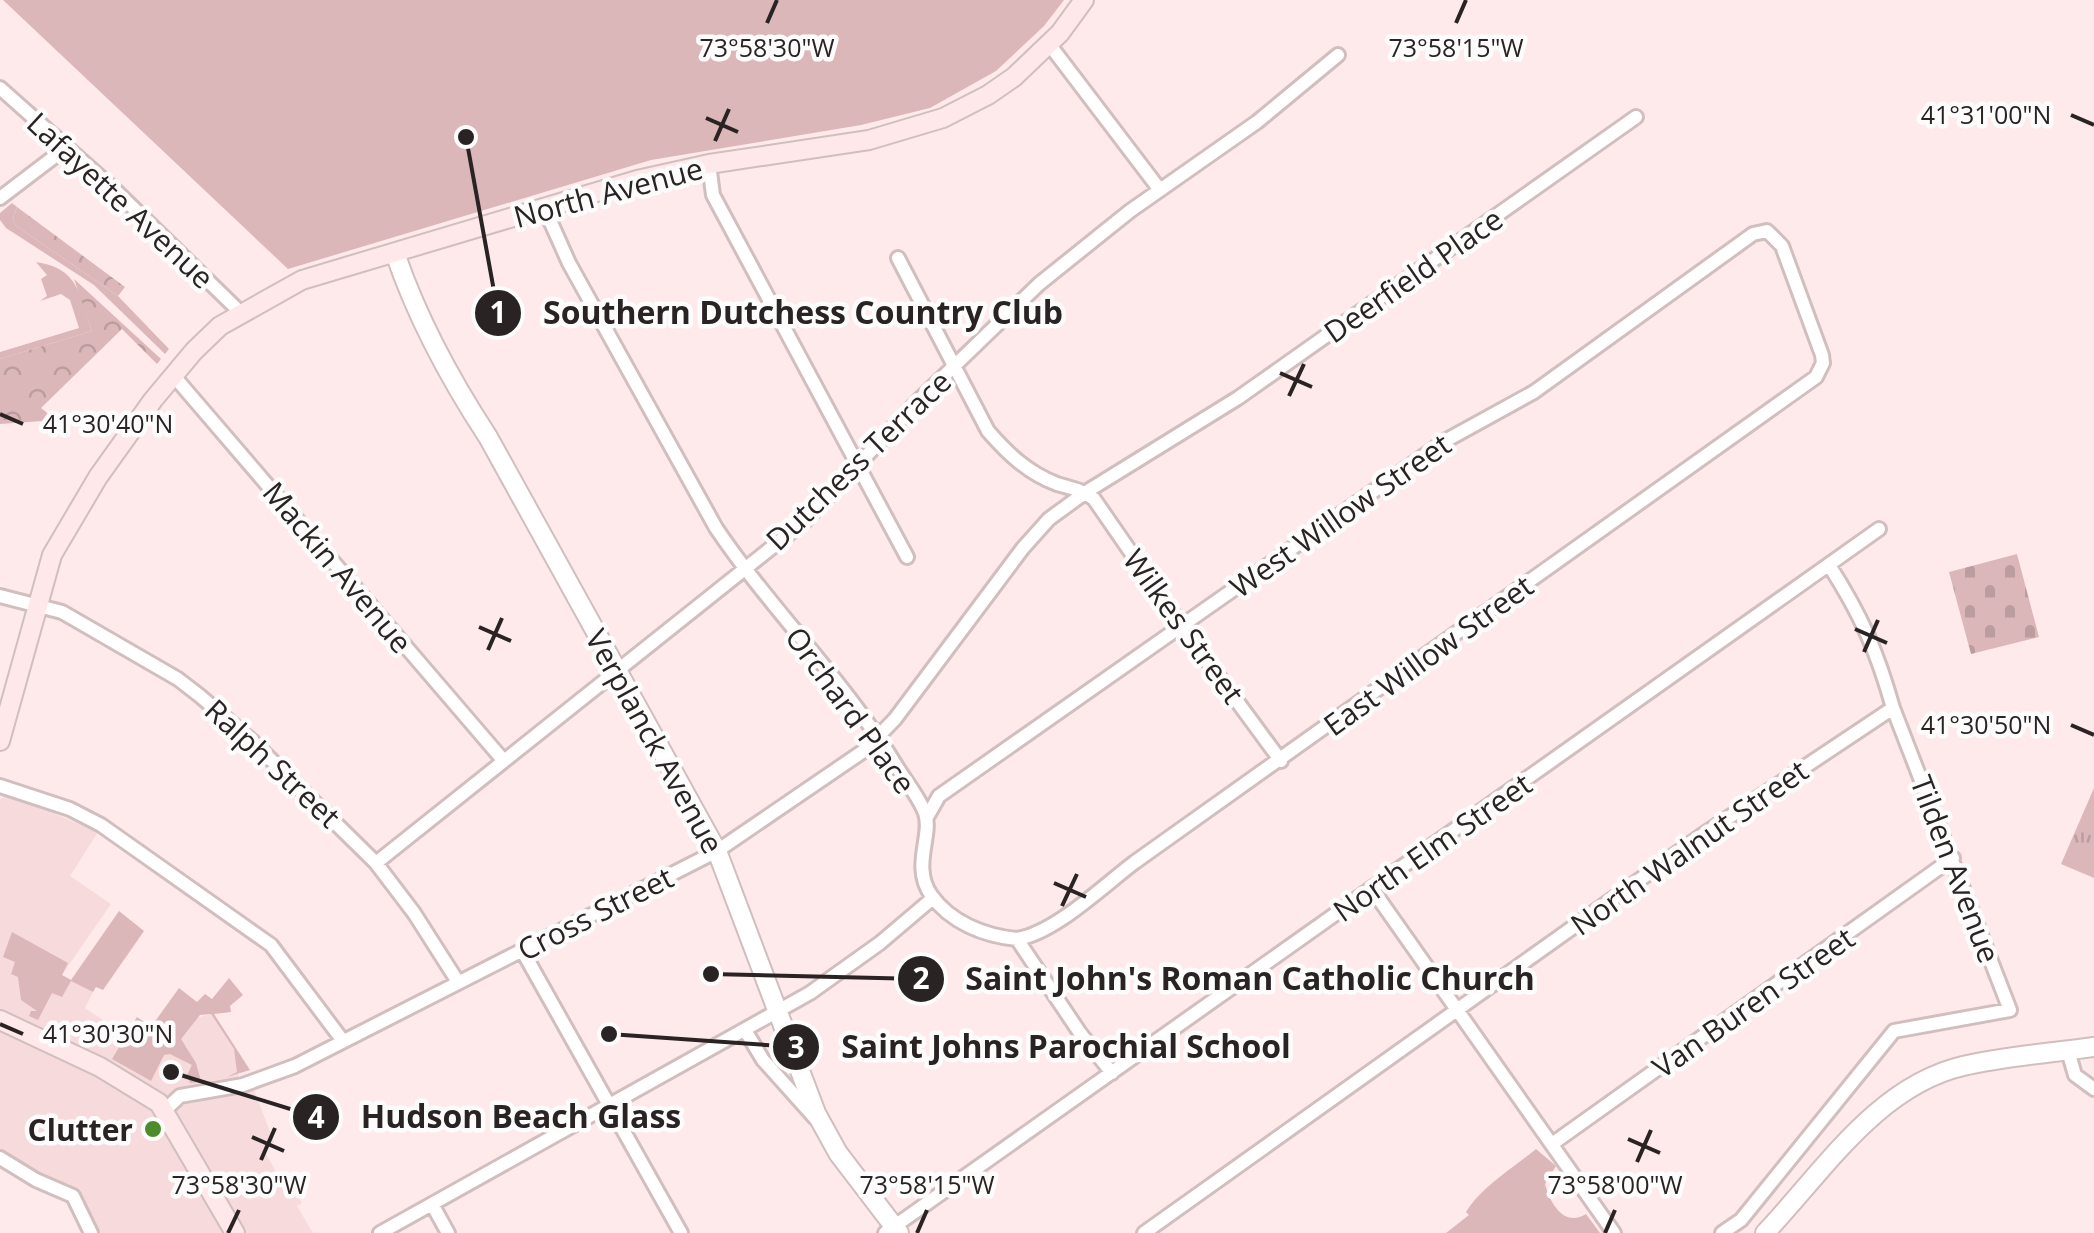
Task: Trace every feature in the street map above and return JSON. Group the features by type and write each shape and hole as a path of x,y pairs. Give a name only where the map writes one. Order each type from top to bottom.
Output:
{"main road":[{"name":"North Avenue","path":"0,741 35,606 52,555 66,528 98,477 173,375 220,326 302,280 636,180 709,164 854,143 918,128 988,95 1026,66 1084,0"},
{"path":"0,1020 127,1082 164,1110 235,1233"}],"street":[{"path":"1049,44 1160,190"},
{"name":"Dutchess Terrace","path":"376,863 805,521 1039,284 1160,190 1257,122 1338,55"},
{"name":"Lafayette Avenue","path":"0,88 241,313"},
{"name":"Deerfield Place","path":"1086,492 1238,398 1636,117"},
{"path":"0,198 67,147"},
{"path":"709,164 714,195 907,557"},
{"name":"Orchard Place","path":"544,207 569,263 716,528 744,569 879,737 927,816 922,864 924,884 932,898"},
{"name":"West Willow Street","path":"927,816 940,796 1181,625 1444,440 1534,392 1753,234 1766,232 1782,246 1822,355"},
{"name":"Verplanck Avenue","path":"395,253 416,308 462,398 488,437 717,851 822,1124 893,1231"},
{"path":"898,258 988,432 1034,474 1086,492"},
{"name":"East Willow Street","path":"1017,939 1031,937 1050,926 1134,862 1816,377 1823,364 1822,355"},
{"name":"Mackin Avenue","path":"173,375 502,760"},
{"name":"Wilkes Street","path":"1086,492 1281,761"},
{"name":"Cross Street","path":"164,1110 180,1096 243,1085 295,1066 717,851 879,737 1023,548 1049,519 1086,492"},
{"name":"North Elm Street","path":"893,1231 1879,529"},
{"name":"Tilden Avenue","path":"1722,1233 1741,1220 1894,1030 2010,1010 1893,708 1880,660 1861,615 1829,565"},
{"name":"Ralph Street","path":"0,596 62,612 189,688 252,740 376,863 458,982"},
{"name":"North Walnut Street","path":"1144,1233 1701,836 1893,708"},
{"path":"0,786 70,809 101,825 271,945 343,1041"},
{"name":"Van Buren Street","path":"1552,1144 1954,858"},
{"path":"1372,888 1614,1233"},
{"path":"380,1233 810,992 880,943 932,898 974,929 995,937 1017,939 1080,1034 1112,1073"},
{"path":"522,950 681,1233"},
{"path":"745,1030 763,1060 822,1124"},
{"path":"1765,1233 1867,1120 1906,1090 1963,1066 2094,1047"},
{"path":"2068,1050 2075,1074 2094,1089"},
{"path":"0,1158 73,1196 91,1233"},
{"path":"432,1204 448,1233"}],"shaded area":[{"path":"10,795 98,832 70,876 111,904 62,975 93,992 85,1008 127,1036 140,1019 154,1029 211,1014 234,1049 241,1090 254,1090 274,1142 263,1149 279,1177 286,1173 302,1203 297,1206 313,1233 99,1233 79,1193 0,1152 0,799"}],"green space":[{"path":"3,0 1064,0 1044,26 996,71 930,108 861,125 651,160 288,269"},
{"path":"12,203 17,207 15,225 118,296 169,349 165,354 94,285 6,228 0,213"},
{"path":"17,207 125,287 118,296 15,225"},
{"path":"36,262 61,270 69,277 80,295 92,331 0,359 0,352 79,328 70,300 61,294 40,301 47,296 41,279 47,275"},
{"path":"74,279 161,359 157,364 122,329 41,408 56,420 0,424 0,359 92,331"},
{"path":"2017,554 2039,637 1971,654 1949,572"},
{"path":"2094,788 2094,878 2061,864"},
{"path":"119,911 144,931 103,990 96,987 93,992 71,981 62,997 52,993 38,1020 29,1016 31,1011 37,1011 21,1000 18,977 11,974 15,962 3,957 12,932 68,963 62,975 71,980"},
{"path":"229,978 243,995 230,1006 231,1012 214,1014 250,1070 227,1077 237,1072 234,1049 211,1014 200,1015 181,1039 196,1063 201,1081 214,1081 190,1083 187,1075 192,1065 170,1054 164,1055 151,1081 112,1059 137,1017 151,1027 179,988 197,1002 205,994 212,999"},
{"path":"1536,1149 1556,1166 1545,1184 1554,1206 1571,1218 1586,1214 1600,1233 1446,1233 1469,1215 1466,1212 1489,1186"}],"place":[{"name":"Southern Dutchess Country Club","path":"466,137"},
{"name":"Saint John's Roman Catholic Church","path":"711,974"},
{"name":"Saint Johns Parochial School","path":"609,1034"},
{"name":"Hudson Beach Glass","path":"171,1072"},
{"name":"Clutter","path":"153,1129"}]}
